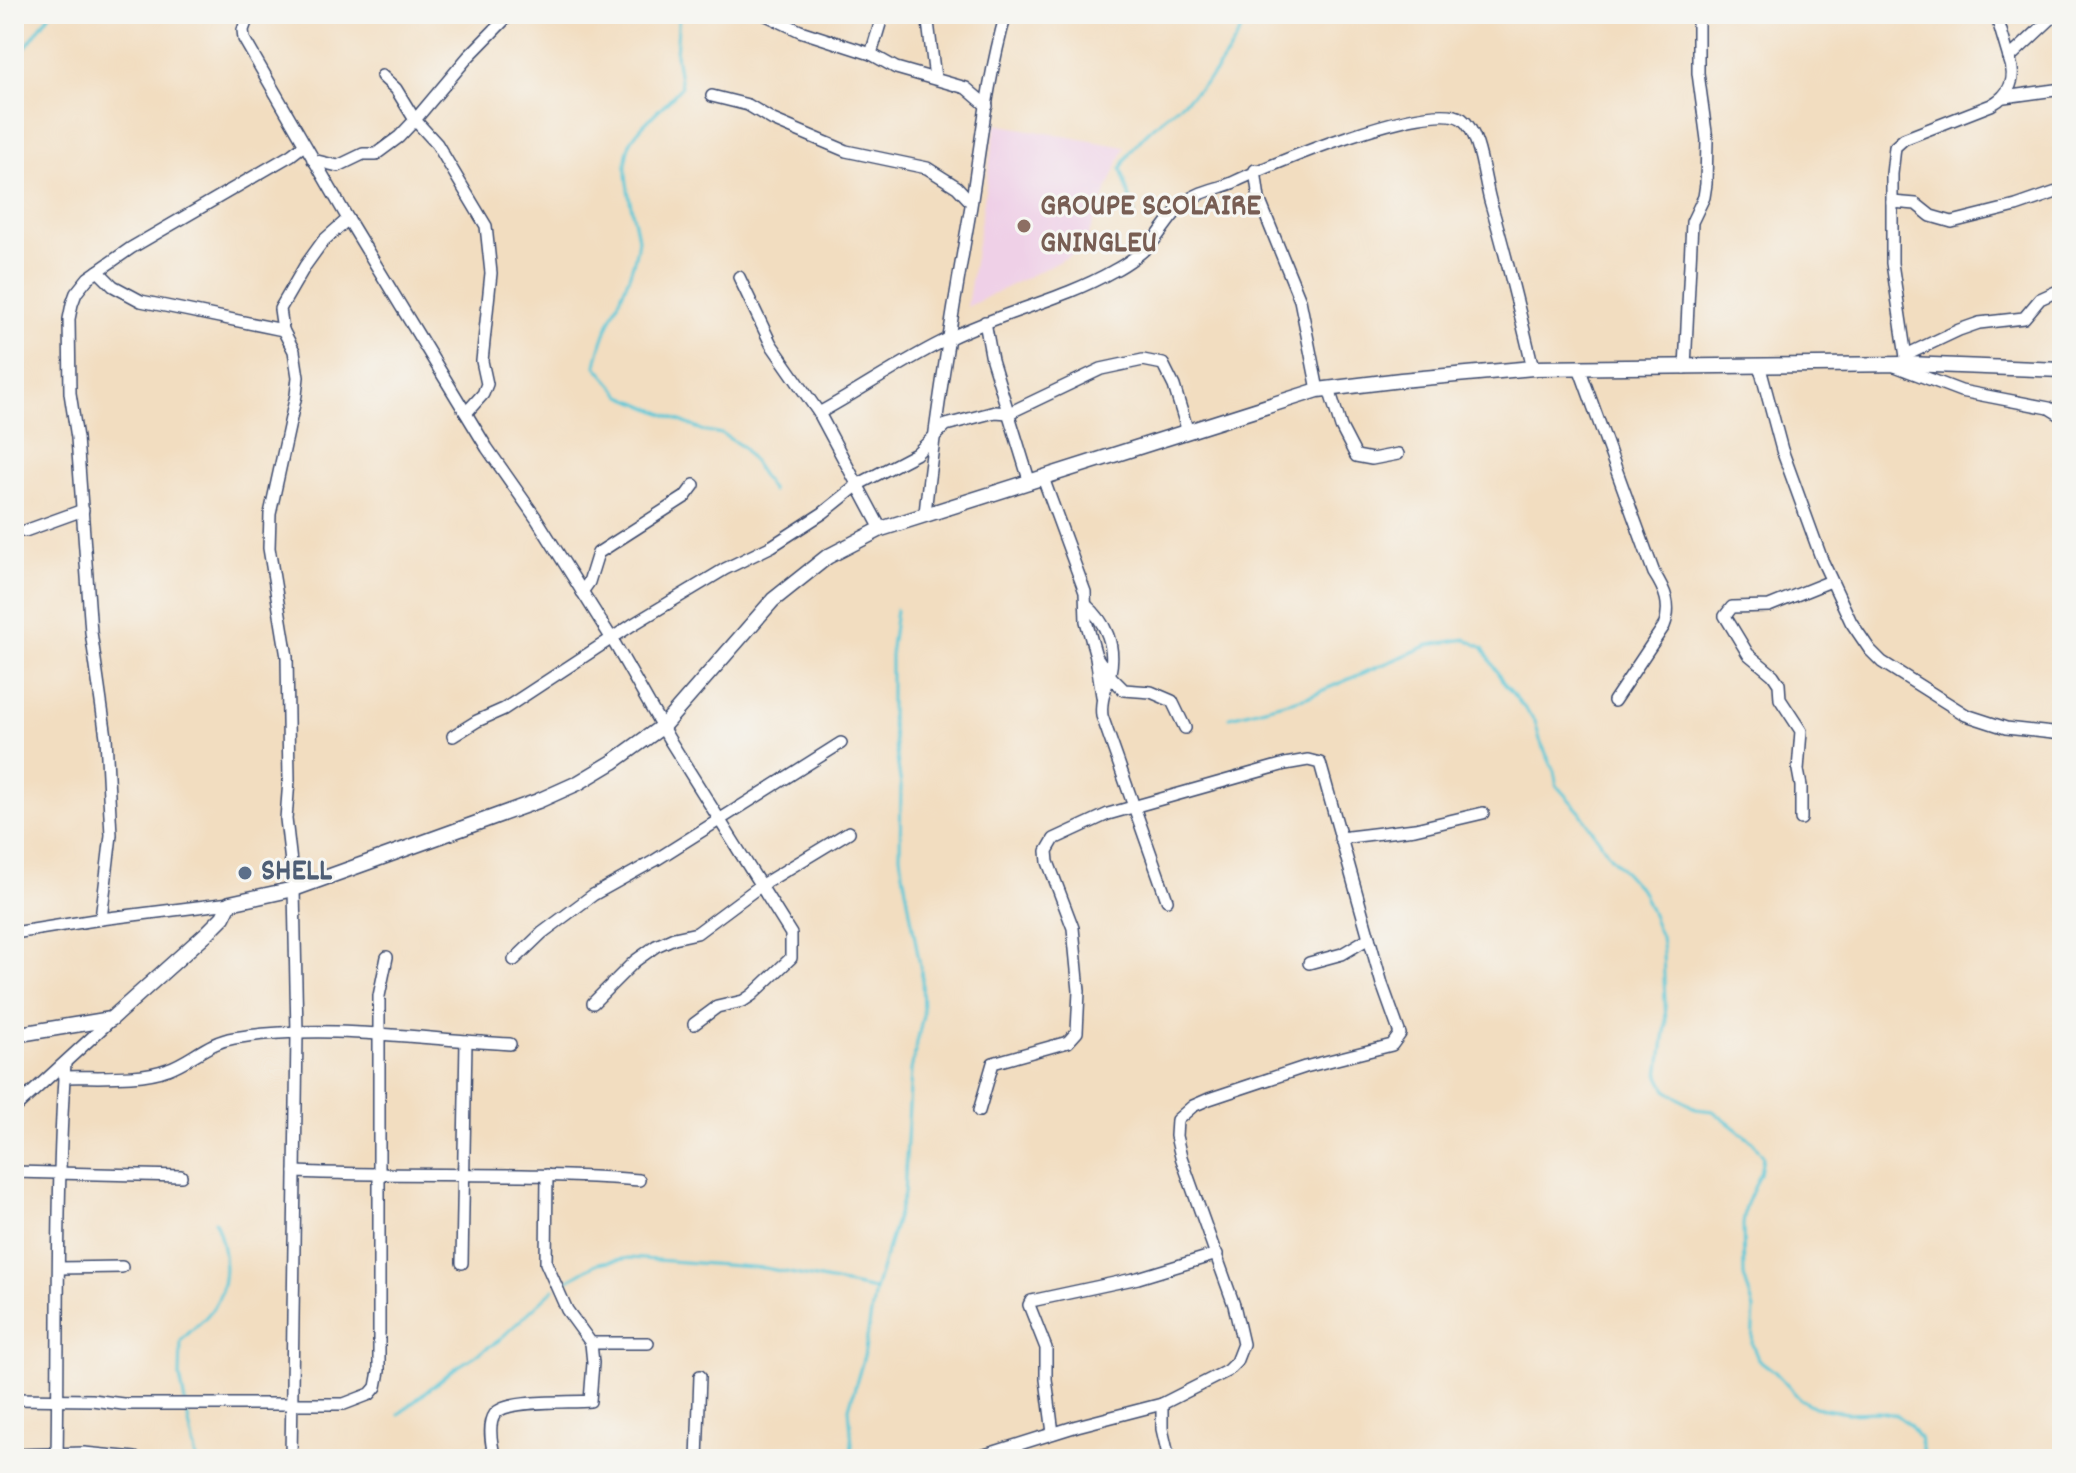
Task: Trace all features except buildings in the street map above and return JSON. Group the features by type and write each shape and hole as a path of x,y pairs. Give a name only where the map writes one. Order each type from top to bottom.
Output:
{"main road":[{"path":"14,1035 111,1019 208,932 223,917 230,903 294,889 538,801 578,783 663,726 773,600 827,557 881,529 925,513 1037,481 1323,390 1533,368 1760,368 1891,364 1906,360 2062,370"}],"street":[{"path":"249,14 243,37 304,145 466,413 612,639 791,934 791,958 752,995 743,1001 717,1007 694,1024"},
{"path":"313,160 338,166 363,154 376,154 395,142 468,57 510,14"},
{"path":"764,14 800,31 871,54 896,68 966,88 987,106"},
{"path":"871,54 883,14"},
{"path":"927,14 935,78"},
{"path":"925,513 948,339 987,106 1006,14"},
{"path":"1685,368 1692,222 1704,197 1706,184 1707,140 1698,73 1698,14"},
{"path":"1996,14 2013,68 2008,93 1991,105 1935,125 1898,144 1892,174 1892,263 1906,360 1959,330 1979,323 2024,318 2040,299 2062,289"},
{"path":"2009,58 2056,14"},
{"path":"382,76 396,89 415,120 437,144 486,226 491,273 482,361 487,384 483,394 466,413"},
{"path":"2004,97 2062,89"},
{"path":"712,96 748,105 773,120 846,151 918,164 943,176 971,202"},
{"path":"819,413 948,339 1117,270 1154,240 1188,199 1342,137 1393,123 1441,115 1455,115 1470,128 1483,166 1533,368"},
{"path":"101,919 110,821 106,737 91,632 77,438 70,393 69,319 76,293 98,271 181,217 304,145"},
{"path":"1255,170 1259,199 1300,300 1323,390 1341,427 1356,456 1372,459 1398,454"},
{"path":"1892,202 1916,204 1931,216 1952,222 2016,206 2062,190"},
{"path":"291,1459 297,1033 294,889 286,819 289,780 287,657 269,548 270,514 298,377 294,351 283,330 280,316 283,304 316,249 348,219"},
{"path":"98,271 113,286 141,301 283,330"},
{"path":"739,277 771,344 819,413 881,529"},
{"path":"985,322 992,360 1009,413 1083,583 1086,621 1096,656 1102,696 1102,716 1167,900"},
{"path":"453,736 504,709 735,563 772,546 823,513 859,484 916,454 946,425 995,412 1009,413 1087,374 1143,360 1163,364 1174,386 1188,432"},
{"path":"1891,364 1961,391 2049,408 2062,416"},
{"path":"1760,368 1782,450 1831,581 1851,622 1870,650 1882,662 1966,715 2006,728 2062,734"},
{"path":"1580,370 1654,573 1665,591 1669,614 1614,701"},
{"path":"582,592 589,582 598,553 685,497 694,485"},
{"path":"25,531 83,510"},
{"path":"1801,819 1798,770 1801,731 1780,699 1779,684 1748,654 1725,616 1732,607 1769,606 1831,581"},
{"path":"1086,605 1107,632 1111,653 1109,675 1102,696"},
{"path":"1096,656 1124,690 1151,692 1172,701 1185,728"},
{"path":"514,960 542,933 593,895 654,861 841,743"},
{"path":"972,1459 1053,1433 1162,1404 1227,1371 1240,1355 1243,1344 1234,1305 1181,1157 1176,1136 1177,1120 1193,1106 1209,1099 1291,1071 1386,1047 1396,1041 1400,1034 1382,984 1320,763 1313,760 1262,770 1084,823 1054,839 1047,851 1053,882 1073,928 1079,991 1077,1032 1068,1042 993,1063 979,1111"},
{"path":"1340,838 1415,829 1483,813"},
{"path":"593,1003 635,961 674,938 697,933 760,886 849,832"},
{"path":"14,933 230,903"},
{"path":"1309,963 1342,954 1369,938"},
{"path":"14,1399 123,1404 344,1404 362,1399 376,1387 381,1176 379,988 387,957"},
{"path":"14,1109 111,1019"},
{"path":"64,1077 155,1073 176,1066 215,1043 233,1038 297,1033 381,1034 510,1044"},
{"path":"462,1263 466,1041"},
{"path":"57,1456 60,1399 59,1173 65,1063"},
{"path":"14,1172 181,1176"},
{"path":"295,1172 381,1176 547,1175 639,1180"},
{"path":"495,1459 491,1424 495,1413 501,1409 535,1403 590,1401 591,1343 567,1310 546,1263 547,1175"},
{"path":"1053,1433 1046,1379 1046,1348 1033,1319 1029,1305 1031,1301 1138,1278 1217,1254"},
{"path":"59,1268 122,1267"},
{"path":"591,1343 648,1343"},
{"path":"697,1459 700,1376"},
{"path":"1162,1404 1162,1429 1169,1459"},
{"path":"14,1455 84,1453 135,1458"}],"shaded area":[{"path":"996,124 1125,147 1082,250 967,307"}],"waterway":[{"path":"14,58 50,14"},
{"path":"679,14 676,54 681,87 638,131 628,148 626,174 638,239 630,272 605,333 596,366 622,396 704,431 722,434 743,447 772,491"},
{"path":"1135,214 1121,169 1138,142 1209,79 1231,48 1247,14"},
{"path":"851,1459 849,1408 864,1356 875,1290 904,1194 911,1070 923,1015 922,977 900,856 901,786 891,717 891,648 896,610"},
{"path":"1230,717 1307,697 1429,645 1466,639 1483,648 1503,682 1535,721 1557,786 1580,812 1610,856 1643,893 1661,937 1663,953 1666,1025 1659,1076 1666,1090 1696,1109 1713,1111 1754,1143 1763,1156 1743,1224 1744,1276 1754,1309 1752,1344 1758,1359 1800,1399 1814,1407 1847,1413 1897,1415 1910,1425 1919,1438 1925,1459"},
{"path":"196,1459 180,1377 181,1341 205,1318 223,1284 223,1246 215,1221"},
{"path":"560,1285 598,1263 629,1258 765,1268 875,1290"},
{"path":"399,1414 454,1369 498,1341 554,1289"}],"place":[{"name":"GROUPE SCOLAIRE GNINGLEU","path":"1024,226"},
{"name":"SHELL","path":"245,873"}]}
